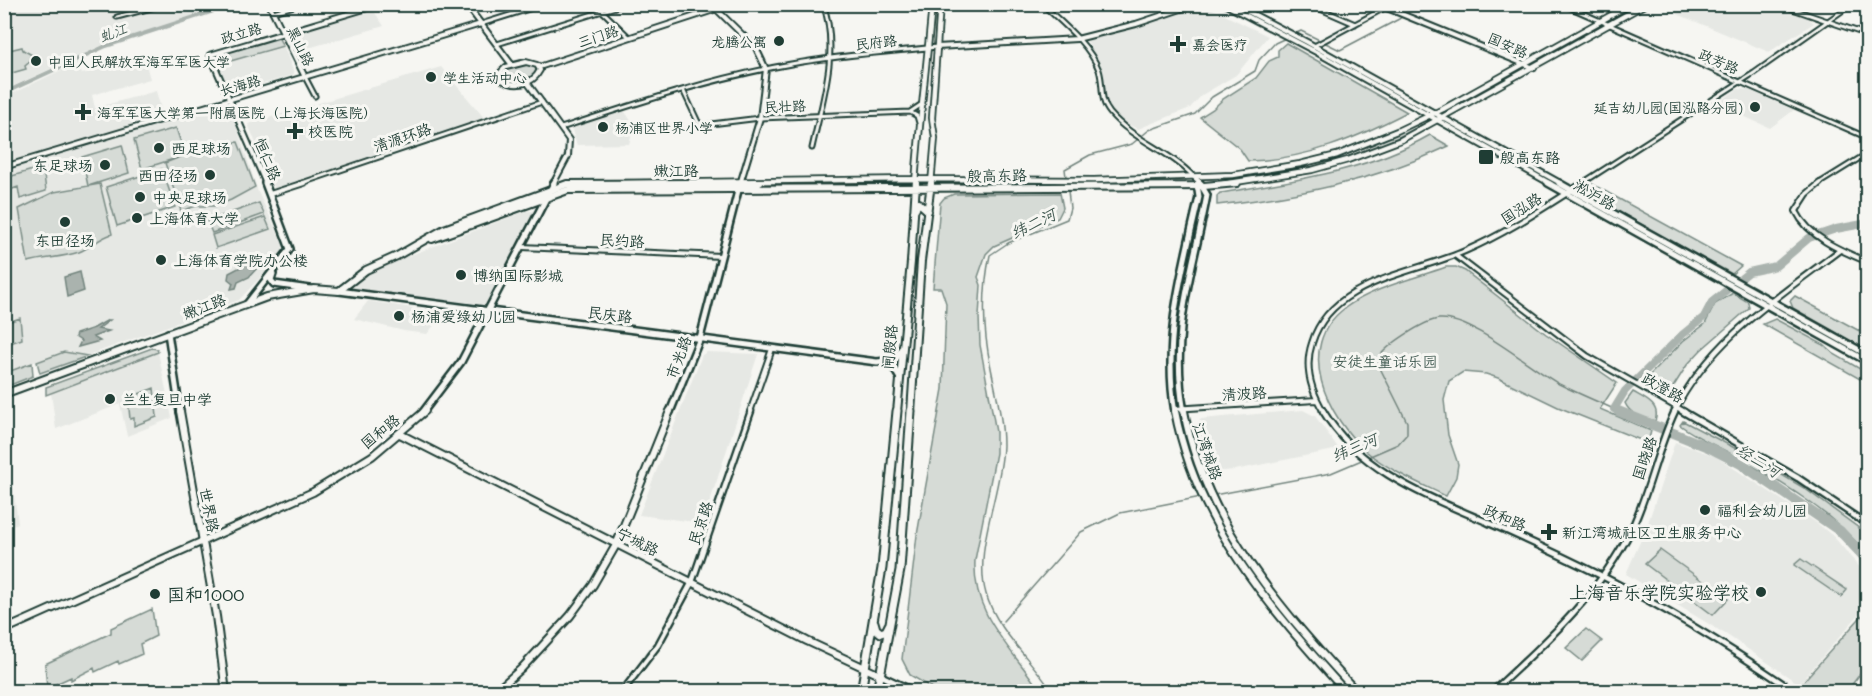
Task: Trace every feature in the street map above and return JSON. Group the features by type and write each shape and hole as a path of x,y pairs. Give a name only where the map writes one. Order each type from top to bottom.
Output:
{"main road":[{"name":"殷高东路","path":"1077,183 1257,172 1338,155 1372,142 1431,114 1631,4"},
{"name":"殷高东路","path":"739,186 915,179 1197,186 1252,181 1330,165 1401,140 1646,4"},
{"name":"闸殷路","path":"877,692 882,676 900,570 921,261 931,188 934,138 932,118 940,5"},
{"name":"闸殷路","path":"861,692 882,568 903,344 919,123 930,48 932,6"},
{"path":"931,31 936,33 939,27"},
{"path":"927,66 931,62 936,64"},
{"path":"917,157 924,164 931,161 933,157"},
{"name":"殷高东路","path":"739,186 931,188 1058,183"},
{"name":"嫩江路","path":"4,394 276,294 314,289 339,291 366,270 444,229 567,184 739,186"},
{"name":"嫩江路","path":"409,249 568,190 739,186"},
{"path":"913,214 920,203 929,211"},
{"path":"874,616 876,629 881,633 886,631 891,618"}],"street":[{"path":"117,17 166,4"},
{"name":"黑山路","path":"269,4 315,96"},
{"path":"273,12 302,4"},
{"name":"政立路","path":"212,54 381,4"},
{"path":"466,4 512,64"},
{"path":"481,24 545,4"},
{"path":"595,4 629,37"},
{"path":"497,44 624,4"},
{"path":"711,4 756,48 766,69"},
{"name":"三门路","path":"539,67 732,4"},
{"path":"812,148 829,58 830,40 822,4"},
{"path":"940,5 972,4"},
{"name":"江湾城路","path":"1042,4 1077,39 1099,68 1100,93 1104,105 1119,122 1176,158 1204,186 1206,201 1179,333 1182,409 1184,426 1192,453 1228,530 1269,592 1312,644 1357,692"},
{"name":"民府路","path":"561,128 683,90 766,69 829,58 938,47 1077,39 1136,24 1196,4"},
{"name":"淞沪路","path":"1224,4 1292,39 1313,47"},
{"name":"淞沪路","path":"1234,4 1297,37 1431,114 1443,118 1868,362"},
{"path":"1309,4 1355,24"},
{"name":"国安路","path":"1377,4 1387,6 1534,68"},
{"name":"政芳路","path":"1562,4 1868,138"},
{"path":"1778,4 1868,35"},
{"name":"国泓路","path":"1316,400 1308,369 1309,350 1315,330 1330,309 1359,291 1456,256 1504,233 1741,82 1852,4"},
{"path":"1313,47 1387,6"},
{"name":"长海路","path":"4,166 481,24"},
{"name":"恒仁路","path":"212,54 210,55 270,194 290,249 247,304"},
{"path":"530,63 539,67 540,73 526,82 512,84 499,78 502,71 512,64 530,63"},
{"name":"市光路","path":"495,692 521,669 570,616 593,585 616,545 700,338 739,186 760,117 766,69"},
{"name":"国和路","path":"4,630 313,492 372,456 429,407 446,386 489,310 550,195 569,150 569,140 526,82"},
{"name":"民壮路","path":"683,90 701,124 760,117 910,112"},
{"path":"919,123 916,116 910,112 920,106 924,99"},
{"name":"清源环路","path":"270,194 542,102"},
{"name":"淞沪路","path":"1431,114 1437,122 1569,191"},
{"path":"1868,153 1839,170 1800,201 1796,211 1805,224 1823,238 1840,250 1868,262"},
{"name":"江湾城路","path":"1194,177 1199,197 1171,338 1174,409 1183,454 1205,503 1237,560 1267,604 1346,692"},
{"name":"民约路","path":"522,247 720,256"},
{"name":"国晓路","path":"1492,692 1577,610 1605,576 1632,527 1669,421 1692,381 1716,351 1840,250"},
{"name":"政澄路","path":"1456,256 1557,335 1640,388 1798,478 1868,525"},
{"path":"273,272 271,280 274,284 314,289"},
{"name":"民庆路","path":"339,291 877,362 894,368 900,380"},
{"name":"淞沪路","path":"1770,305 1868,355"},
{"name":"世界路","path":"168,333 216,616 226,692"},
{"path":"877,362 895,360 903,344"},
{"name":"民京路","path":"622,692 658,645 692,582 772,349"},
{"name":"清波路","path":"1174,409 1316,400"},
{"name":"政和路","path":"1316,400 1333,427 1355,449 1372,464 1406,487 1605,576 1688,621 1795,692"},
{"name":"宁城路","path":"400,434 616,545 882,676"},
{"path":"882,676 916,692"}],"shaded area":[{"path":"1202,4 1268,36 1236,75 1202,95 1190,108 1138,129 1121,121 1107,105 1103,93 1101,69 1087,40"},
{"name":"中国人民解放军海军军医大学","path":"4,5 161,5 118,18 170,5 228,5 98,47 5,90"},
{"path":"1768,5 1808,18 1814,23 1769,52 1658,6"},
{"path":"373,10 384,26 298,51 290,35 298,31"},
{"path":"284,47 293,75 230,94 219,65"},
{"name":"海军军医大学第一附属医院（上海长海医院）","path":"144,57 150,79 92,95 95,108 156,91 163,116 5,163 5,97 78,62 82,74"},
{"name":"上海体育大学","path":"441,67 486,120 275,189 248,124"},
{"name":"延吉幼儿园(国泓路分园)","path":"1738,89 1749,90 1794,110 1770,128 1716,104"},
{"name":"上海体育大学","path":"224,105 235,122 258,192 283,244 283,253 239,300 89,355 64,351 5,373 5,170"},
{"name":"杨浦区世界小学","path":"623,109 634,125 629,144 577,145 572,130 574,125"},
{"path":"526,211 537,211 487,305 344,289 382,266"},
{"path":"246,264 257,268 249,277 238,282 236,288 231,289 233,283 228,279 229,273"},
{"path":"80,272 84,291 67,297 64,277"},
{"name":"杨浦爱绿幼儿园","path":"368,301 444,313 427,334 404,331 354,319"},
{"path":"110,320 98,329 109,331 93,337 100,341 78,347 81,341 75,337 76,334"},
{"name":"兰生复旦中学","path":"158,352 172,418 127,436 120,404 56,429 51,393"},
{"path":"707,352 758,354 703,523 639,515 702,355"},
{"path":"1303,410 1315,416 1339,449 1235,470 1211,472 1196,427 1201,419"},
{"name":"上海音乐学院实验学校","path":"1675,442 1715,456 1817,523 1834,537 1867,576 1867,605 1799,684 1727,635 1626,574 1647,526"},
{"path":"13,487 18,523 5,528 5,490"}],"green space":[{"path":"278,37 283,46 220,64 215,54"},
{"path":"1286,43 1407,112 1330,146 1290,157 1248,161 1240,149 1200,117 1256,78 1269,61 1278,57 1278,50"},
{"path":"22,47 32,55 32,60 25,66 26,69 5,75 5,51"},
{"path":"520,64 535,66 537,73 522,82 504,80 502,74 509,67"},
{"path":"1418,123 1422,125 1350,156 1300,169 1223,182 1221,179 1298,167 1347,154"},
{"name":"西田径场","path":"176,128 185,155 212,144 238,142 255,187 215,206 196,206 181,211 165,163 183,156 142,169 134,140"},
{"path":"1430,135 1449,146 1364,178 1306,192 1217,205 1217,196 1220,193 1301,179 1354,166 1406,148"},
{"name":"东足球场","path":"122,145 129,173 88,186 82,157"},
{"path":"43,167 46,191 20,199 18,187 7,191 5,178"},
{"name":"中央足球场","path":"162,169 175,207 117,226 106,187"},
{"name":"东田径场","path":"100,184 112,234 79,252 28,262 19,209 54,192"},
{"path":"1592,184 1741,266 1732,274 1588,195 1587,188"},
{"path":"1060,193 1063,208 1058,218 994,246 986,254 978,277 981,285 980,345 996,432 996,453 975,560 976,580 987,615 1040,691 937,691 910,675 902,659 917,535 943,389 946,303 941,288 933,288 940,203 944,198 954,194"},
{"path":"259,203 264,214 212,233 207,221"},
{"path":"265,217 270,229 216,248 212,235"},
{"name":"安徒生童话乐园","path":"1446,267 1456,267 1465,271 1546,334 1617,383 1600,409 1651,431 1648,443 1558,407 1498,378 1486,374 1463,372 1449,381 1444,400 1448,435 1458,464 1456,477 1446,496 1395,471 1367,452 1339,420 1329,401 1322,382 1319,361 1321,342 1329,324 1345,308 1356,301 1380,289"},
{"path":"1733,293 1748,302 1749,308 1701,350 1687,365 1670,392 1663,393 1643,382 1683,341 1705,324 1715,304"},
{"path":"1795,296 1867,335 1867,350 1793,308 1790,301"},
{"path":"20,318 22,339 5,345 5,323"},
{"path":"1775,319 1824,345 1834,354 1867,373 1867,383 1763,324"},
{"path":"152,348 157,349 158,352 46,395 46,387"},
{"path":"64,352 88,356 40,373 37,362"},
{"path":"32,363 33,376 5,387 5,373"},
{"path":"154,388 157,417 134,426 134,418 130,419 128,398"},
{"path":"1633,392 1654,407 1655,421 1637,415 1627,407 1625,403"},
{"path":"1683,421 1804,488 1867,534 1867,554 1838,524 1805,498 1686,429 1680,425"},
{"path":"1660,550 1728,599 1713,615 1645,564"},
{"path":"1801,559 1847,590 1841,597 1794,565"},
{"path":"152,609 156,636 140,644 142,654 119,664 118,661 95,672 94,668 71,680 71,677 47,688 45,664 111,633 111,628"},
{"path":"1867,610 1867,665 1847,691 1809,691 1800,685"},
{"path":"1586,629 1602,641 1582,661 1566,648"}],"waterway":[{"name":"虬江","path":"4,93 106,46 235,4"},
{"name":"纬二河","path":"1066,177 1065,169 1090,155 1132,144 1149,130 1195,114 1212,97 1255,71 1259,60 1275,43 1301,31 1340,50 1399,19 1420,4"},
{"path":"1855,4 1868,9"},
{"name":"纬二河","path":"1052,692 1007,633 991,608 986,594 983,577 985,539 998,482 1003,435 988,354 984,312 990,255 1008,243 1067,219 1070,208 1068,191"},
{"name":"纬三河","path":"1614,409 1625,391 1682,335 1704,317 1712,302 1749,272 1776,266 1809,238 1836,229 1868,223"},
{"name":"纬三河","path":"1368,457 1398,444 1407,434 1407,422 1379,366 1378,358 1406,334 1439,319 1452,320 1483,334 1559,384 1618,411"},
{"name":"经二河","path":"1621,412 1618,411 1708,447 1741,464 1840,531 1868,561"},
{"name":"纬三河","path":"1214,495 1331,473 1364,459"},
{"name":"纬三河","path":"1003,621 1081,532 1120,513 1201,497"}],"place":[{"name":"龙腾公寓","path":"779,41"},
{"name":"嘉会医疗","path":"1178,44"},
{"name":"中国人民解放军海军军医大学","path":"36,61"},
{"name":"学生活动中心","path":"431,77"},
{"name":"延吉幼儿园(国泓路分园)","path":"1755,107"},
{"name":"海军军医大学第一附属医院（上海长海医院）","path":"83,112"},
{"name":"杨浦区世界小学","path":"603,127"},
{"name":"校医院","path":"295,131"},
{"name":"西足球场","path":"159,148"},
{"name":"殷高东路","path":"1486,157"},
{"name":"东足球场","path":"105,165"},
{"name":"西田径场","path":"210,175"},
{"name":"中央足球场","path":"140,197"},
{"name":"上海体育大学","path":"137,218"},
{"name":"东田径场","path":"65,222"},
{"name":"上海体育学院办公楼","path":"161,260"},
{"name":"博纳国际影城","path":"461,275"},
{"name":"杨浦爱绿幼儿园","path":"399,316"},
{"name":"兰生复旦中学","path":"110,399"},
{"name":"福利会幼儿园","path":"1705,510"},
{"name":"新江湾城社区卫生服务中心","path":"1549,532"},
{"name":"上海音乐学院实验学校","path":"1761,592"},
{"name":"国和1000","path":"155,594"}]}
